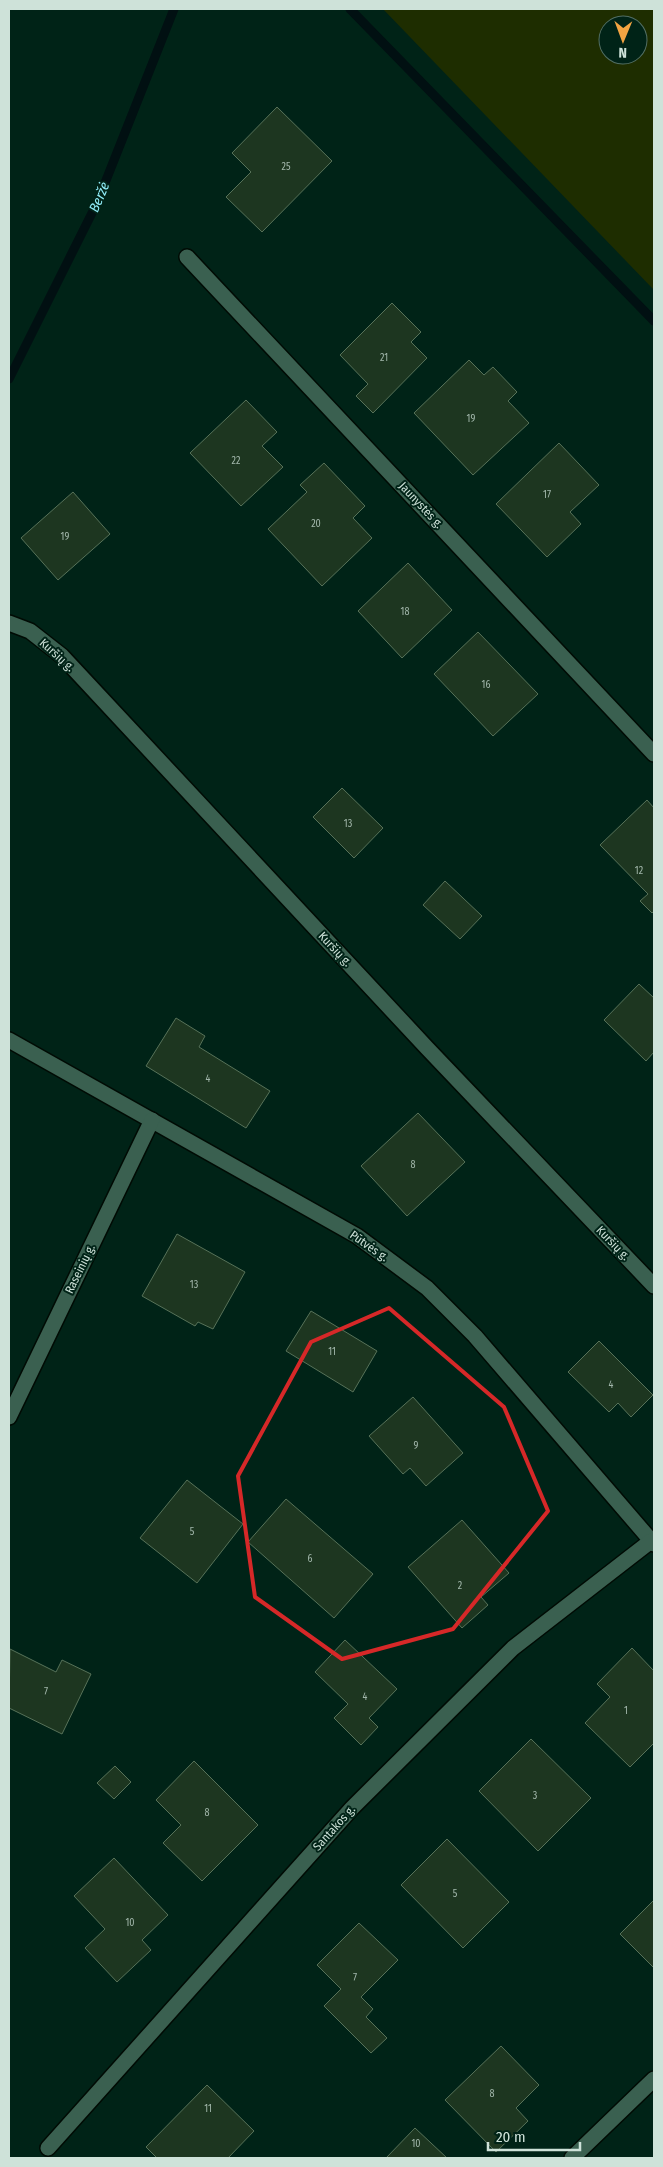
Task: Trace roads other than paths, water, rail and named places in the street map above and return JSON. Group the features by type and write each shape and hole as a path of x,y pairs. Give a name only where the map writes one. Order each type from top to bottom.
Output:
{"street":[{"name":"Jaunystės g.","path":"187,257 654,754"},
{"name":"Kuršių g.","path":"9,623 30,631 62,656 428,1048 654,1286"},
{"name":"Pūtvės g.","path":"9,1040 356,1236 427,1288 475,1336 653,1542"},
{"name":"Raseinių g.","path":"9,1417 152,1120"},
{"name":"Santakos g.","path":"48,2148 352,1808 513,1648 653,1542"},
{"path":"572,2158 654,2079"}],"waterway":[{"name":"Beržė","path":"9,379 97,203 174,9"},
{"path":"350,9 654,321"}]}
